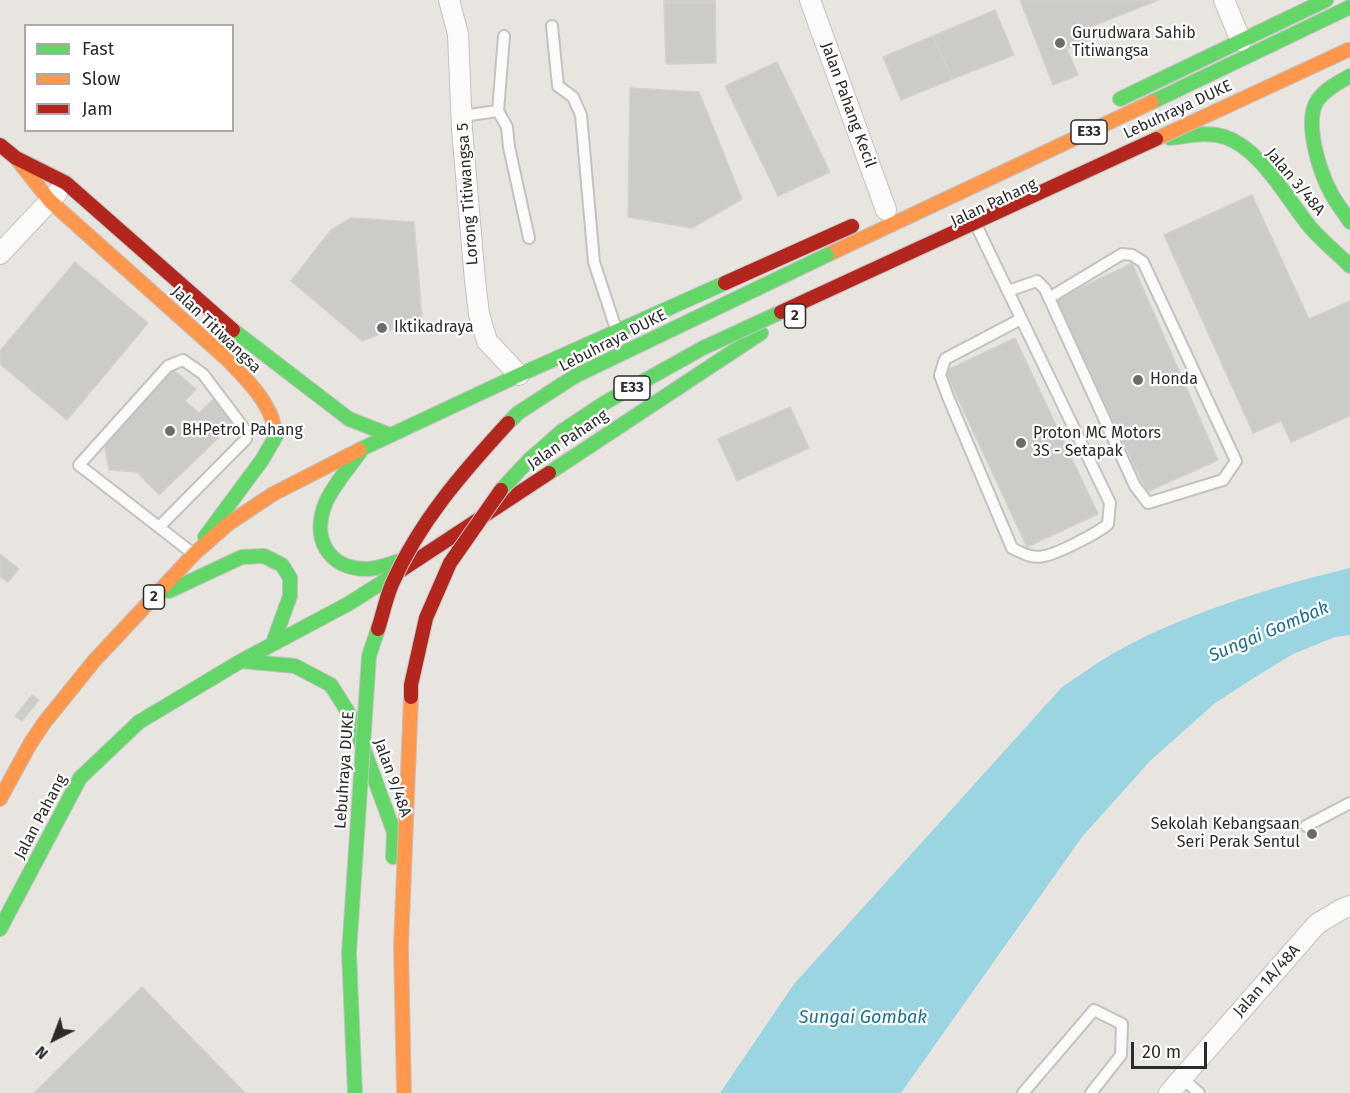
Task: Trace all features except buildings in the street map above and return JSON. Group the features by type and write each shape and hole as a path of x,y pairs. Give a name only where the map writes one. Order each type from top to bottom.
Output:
{"main road":[{"path":"1112,103 1326,0"},
{"name":"Lebuhraya DUKE","path":"355,1093 349,953 369,656 392,585 424,524 469,465 518,413 575,376 1350,7"},
{"name":"Lebuhraya DUKE","path":"404,1093 401,946 411,685 426,618 450,563 498,493 529,460 562,431 606,402 702,348 1350,48"},
{"name":"Jalan Pahang","path":"0,929 80,778 139,722 241,661 348,604 762,332 1170,138 1350,48"},
{"name":"Jalan 3/48A","path":"1350,76 1339,81 1316,103 1312,120 1314,142 1330,190 1350,222"},
{"name":"Jalan 3/48A","path":"1170,138 1212,134 1240,146 1256,159 1309,225 1350,266"},
{"name":"Jalan Titiwangsa","path":"0,145 16,158 66,183 236,333 350,418 390,435"},
{"name":"Jalan Titiwangsa","path":"16,158 50,201 228,360 248,382 272,416 276,436 262,460 194,554"},
{"name":"2","path":"0,799 44,723 94,661 194,554 228,524 273,494 390,435 519,375 881,212"},
{"path":"360,451 327,502 321,520 320,540 324,547 335,562 348,567 369,570 430,552"},
{"path":"150,601 242,557 264,556 282,565 290,578 290,596 273,643"},
{"name":"Jalan 9/48A","path":"241,661 295,666 331,685 353,720 394,832 389,1041"}],"street":[{"name":"Lorong Titiwangsa 5","path":"449,0 458,34 462,116 479,314 487,341 519,375"},
{"name":"Jalan Pahang Kecil","path":"810,0 881,212"},
{"path":"1224,0 1241,41"},
{"path":"0,254 66,183"},
{"name":"Jalan 1A/48A","path":"1175,1086 1317,924 1350,906"}],"lane":[{"path":"552,26 558,86 573,97 581,116 594,262 618,332"},
{"path":"504,36 498,111 507,127 509,147 529,238"},
{"path":"462,116 498,111"},
{"path":"978,229 1110,503 1108,524 1099,532 1044,556 1027,556 1012,548 940,375 945,359 1021,319"},
{"path":"1008,291 1037,281 1045,289 1048,298 1135,486 1148,503 1223,480 1236,460 1143,262 1132,255 1122,254 1048,298"},
{"path":"160,526 246,439 246,431 203,374 183,360 168,366 79,465 194,554"},
{"path":"1306,826 1350,803"},
{"path":"1023,1093 1094,1010 1122,1024 1121,1055 1091,1093"},
{"path":"1175,1086 1199,1093"}],"water":[{"name":"Sungai Gombak","path":"1350,568 1350,635 1335,637 1293,654 1252,679 1214,704 1150,761 1082,837 901,1093 720,1093 794,984 1062,687 1112,654 1168,626 1259,593"}],"traffic: fast":[{"path":"1120,99 1326,0"},
{"path":"1152,102 1350,7"},
{"path":"1350,76 1320,97 1313,110 1312,121 1314,146 1326,182 1350,222"},
{"path":"1170,138 1211,134 1238,143 1262,163 1310,227 1350,266"},
{"path":"508,423 518,413 575,376 827,255"},
{"path":"359,450 519,375 725,283"},
{"path":"501,490 529,460 562,431 606,402 703,348 781,312"},
{"path":"233,330 349,419 390,435"},
{"path":"549,473 761,333"},
{"path":"205,537 262,460 276,436 274,426"},
{"path":"360,452 329,495 320,527 322,539 332,557 353,568 372,569 403,560"},
{"path":"169,591 242,557 264,556 282,565 290,578 290,596 273,643"},
{"path":"0,929 80,778 139,722 241,661 348,604 397,573"},
{"path":"355,1093 349,953 369,656 378,629"},
{"path":"241,661 295,666 331,685 353,720 394,832 393,857"}],"traffic: slow":[{"path":"1156,139 1350,49"},
{"path":"827,255 1152,102"},
{"path":"16,158 50,201 228,360 262,399 274,426"},
{"path":"0,799 44,723 94,661 194,554 228,524 273,494 359,450"},
{"path":"404,1093 401,946 411,697"}],"traffic: jam":[{"path":"781,312 1156,139"},
{"path":"0,145 16,158 66,183 233,330"},
{"path":"725,283 852,226"},
{"path":"378,629 392,584 415,540 443,499 508,423"},
{"path":"397,573 549,473"},
{"path":"411,697 411,685 426,618 450,563 501,490"}],"place":[{"name":"Gurudwara Sahib Titiwangsa","path":"1060,43"},
{"name":"Iktikadraya","path":"382,328"},
{"name":"Honda","path":"1138,380"},
{"name":"BHPetrol Pahang","path":"170,431"},
{"name":"Proton MC Motors 3S - Setapak","path":"1021,443"},
{"name":"Sekolah Kebangsaan Seri Perak Sentul","path":"1312,834"}]}
